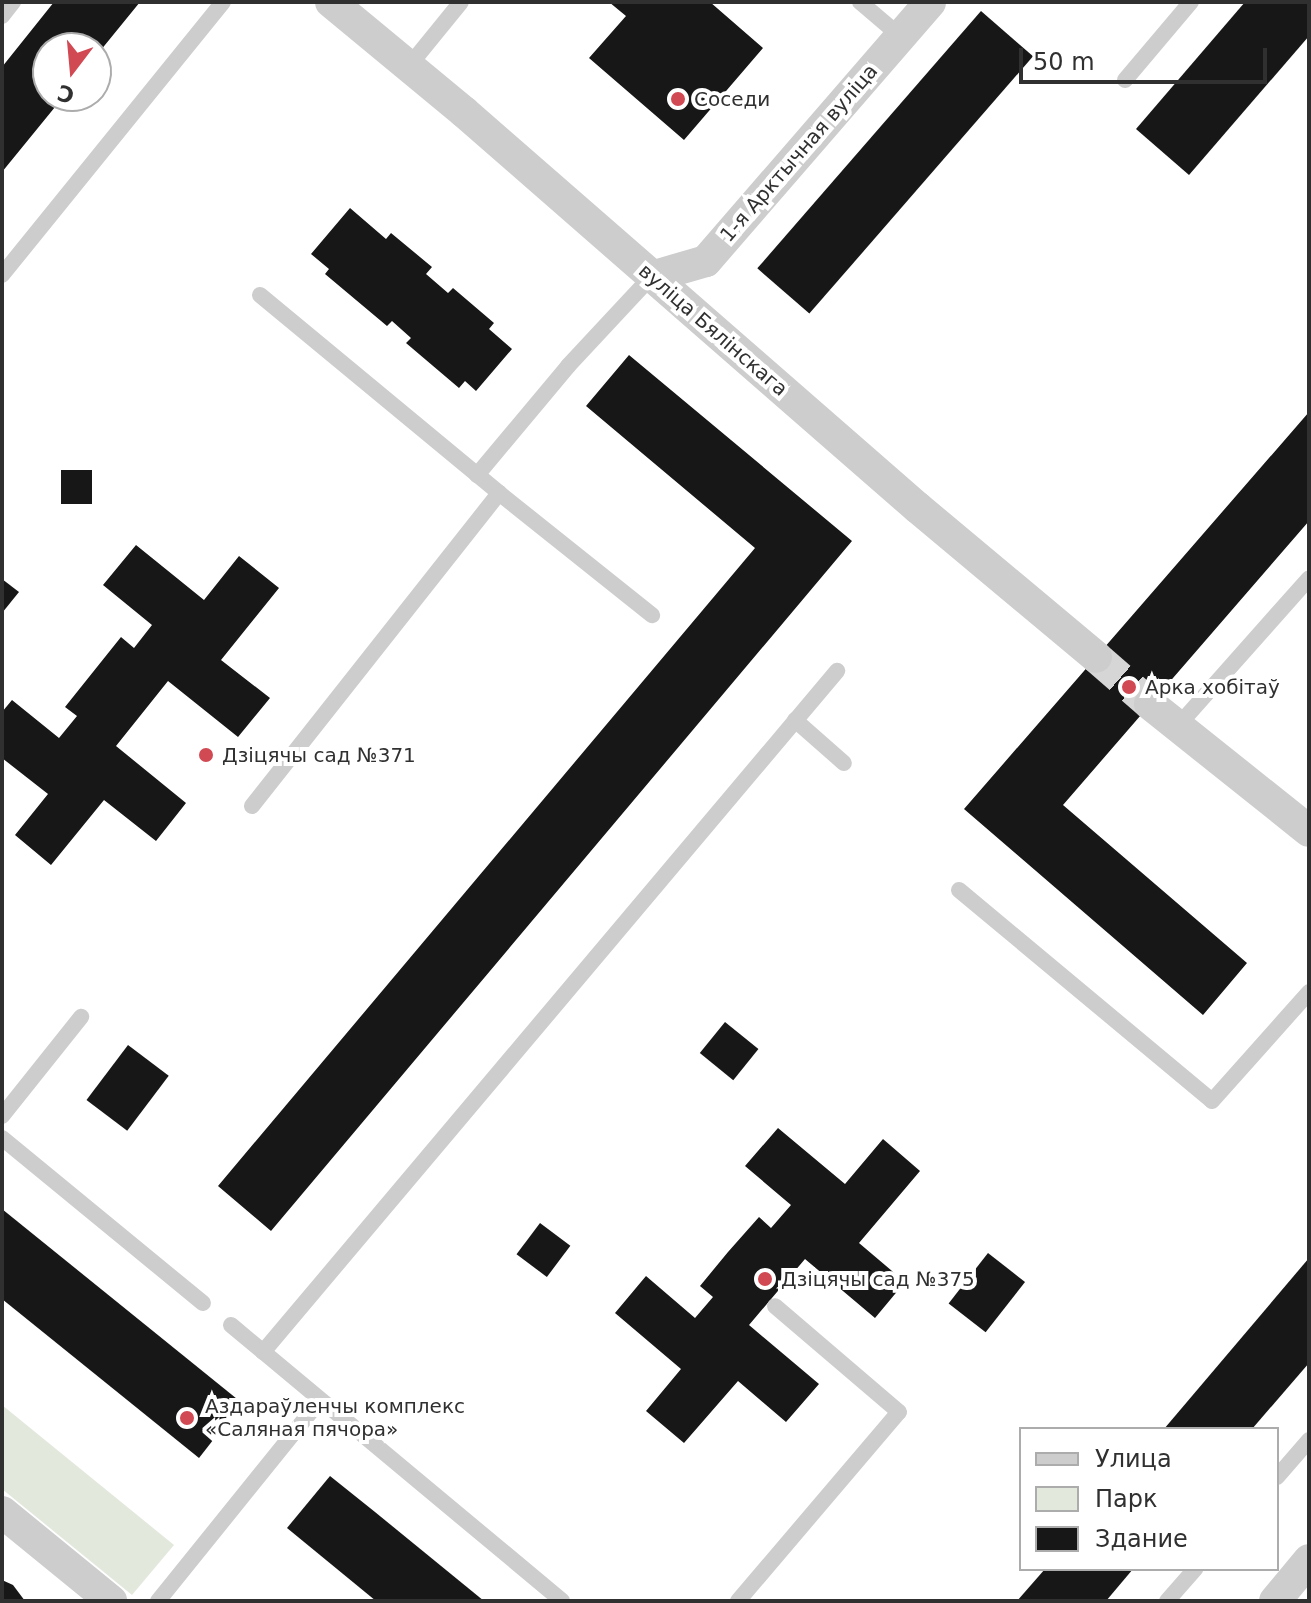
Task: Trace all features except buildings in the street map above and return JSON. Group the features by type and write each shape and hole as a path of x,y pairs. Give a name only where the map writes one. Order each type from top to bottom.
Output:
{"street":[{"name":"вуліца Бялінскага","path":"331,2 409,66 918,508 1096,657"},
{"name":"1-я Арктычная вуліца","path":"651,277 706,261 930,2"},
{"path":"1150,704 1176,728 1309,831"},
{"path":"2,1512 111,1601"},
{"path":"1275,1601 1309,1560"}],"lane":[{"path":"2,16 13,2"},
{"path":"2,275 223,2"},
{"path":"409,66 461,2"},
{"path":"860,2 900,36"},
{"path":"1125,80 1191,2"},
{"path":"477,475 568,366 651,277"},
{"path":"260,295 652,615"},
{"path":"252,806 499,493"},
{"path":"1176,728 1309,578"},
{"path":"263,1352 837,671"},
{"path":"795,720 844,763"},
{"path":"959,890 1212,1101 1309,992"},
{"path":"2,1116 81,1017"},
{"path":"2,1138 203,1303"},
{"path":"738,1601 899,1412 775,1306"},
{"path":"231,1325 562,1601"},
{"path":"158,1601 320,1400"},
{"path":"1279,1475 1309,1440"},
{"path":"1167,1601 1193,1571"}],"green space":[{"path":"2,1405 174,1545 132,1595 2,1489"}],"tunnel":[{"path":"1096,657 1150,704"}],"place":[{"name":"Соседи","path":"678,99"},
{"name":"Арка хобітаў","path":"1129,687"},
{"name":"Дзіцячы сад №371","path":"206,755"},
{"name":"Дзіцячы сад №375","path":"765,1279"},
{"name":"Аздараўленчы комплекс «Саляная пячора»","path":"187,1418"}]}
